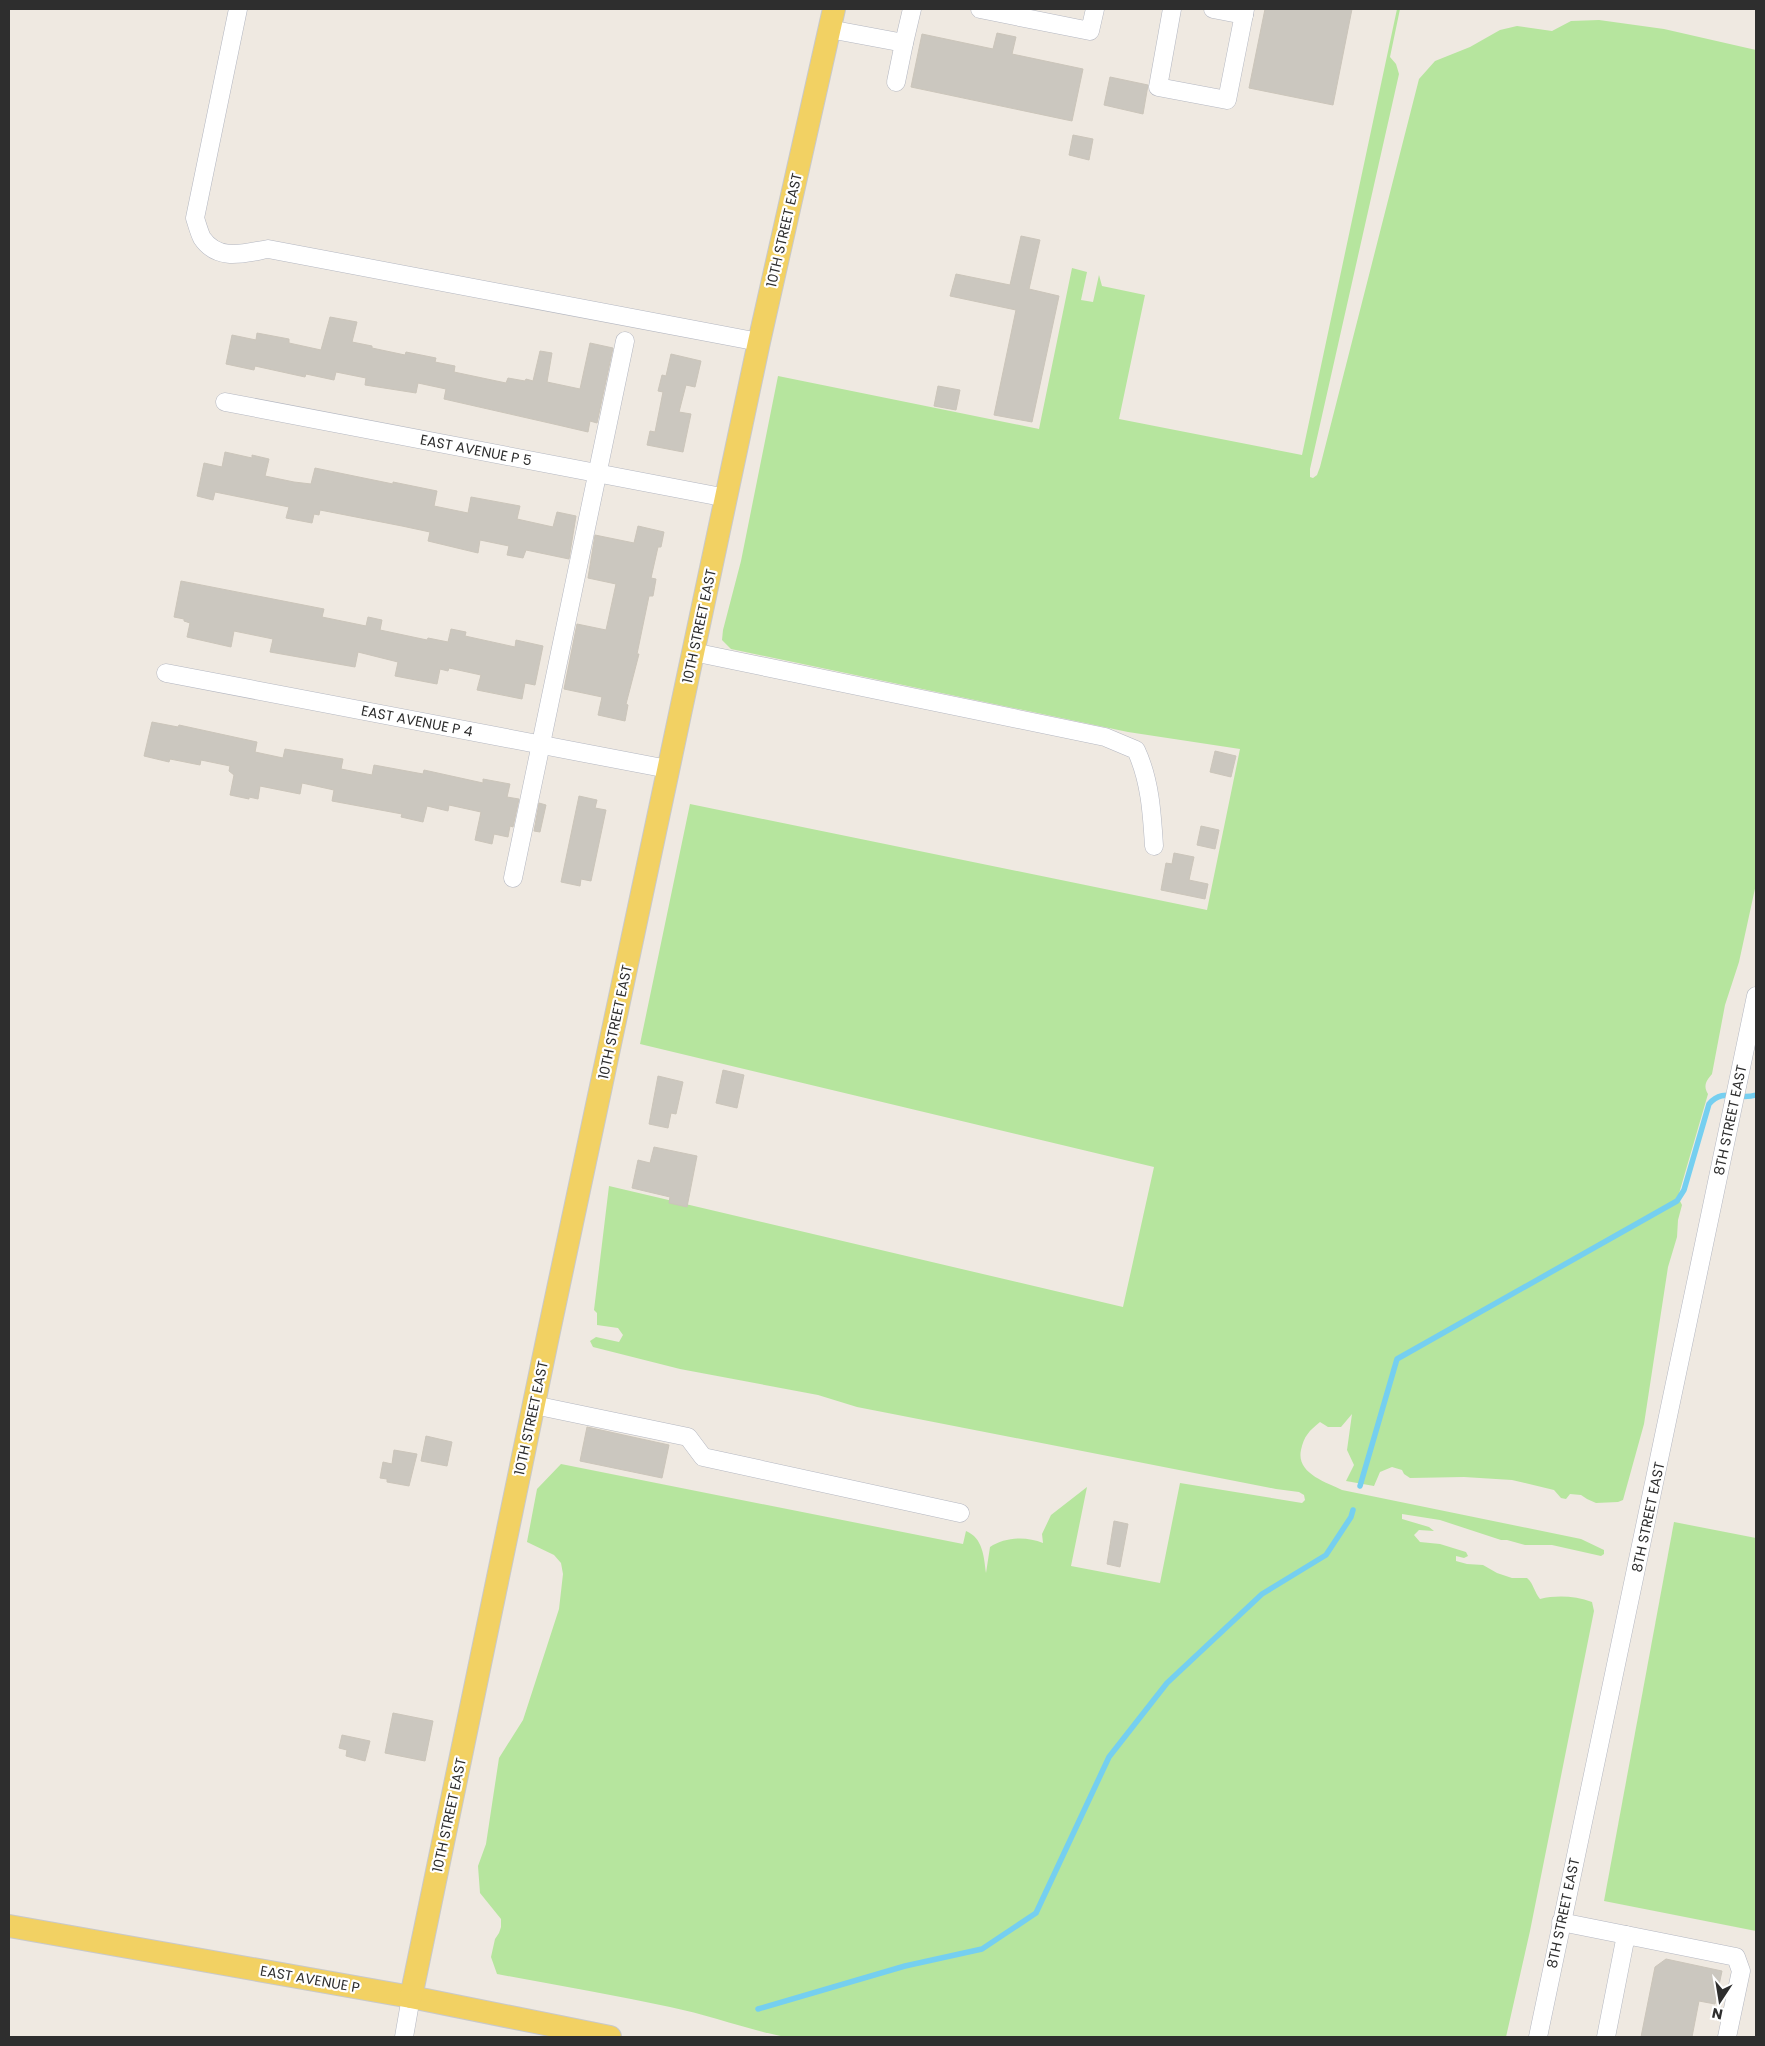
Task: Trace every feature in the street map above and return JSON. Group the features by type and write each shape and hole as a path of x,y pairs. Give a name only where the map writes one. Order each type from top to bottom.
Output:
{"main road":[{"name":"10TH STREET EAST","path":"411,1997 534,1404 727,498 758,342 831,19"},
{"name":"EAST AVENUE P","path":"9,1926 411,1997 610,2037"}],"street":[{"path":"238,9 195,218 202,237 216,252 235,254 268,249 758,342"},
{"path":"896,82 912,9"},
{"path":"980,9 1090,31 1095,9"},
{"path":"1172,9 1158,87 1227,100 1244,12 1213,9"},
{"path":"831,19 904,43"},
{"path":"513,878 625,341"},
{"name":"EAST AVENUE P 5","path":"225,402 727,498"},
{"path":"693,652 1105,737 1136,750 1141,761 1152,811 1154,846"},
{"name":"EAST AVENUE P 4","path":"166,673 668,769"},
{"name":"8TH STREET EAST","path":"1538,2037 1756,996"},
{"path":"534,1404 688,1437 703,1457 960,1513"},
{"path":"1561,1922 1736,1957 1741,1971 1727,2037"},
{"path":"1606,2037 1626,1935"},
{"name":"10TH STREET EAST","path":"404,2037 411,1997"}],"green space":[{"path":"1397,9 1400,9 1390,57 1396,64 1399,74 1310,469 1310,477 1313,478 1317,475 1320,467 1419,79 1435,61 1470,47 1500,30 1517,26 1552,31 1571,21 1599,20 1664,29 1756,50 1756,884 1739,962 1725,1005 1712,1074 1706,1084 1708,1094 1678,1197 1682,1205 1678,1220 1677,1237 1668,1267 1644,1424 1623,1500 1596,1503 1581,1495 1570,1494 1566,1499 1561,1498 1554,1490 1512,1480 1464,1477 1410,1478 1402,1470 1392,1467 1380,1472 1374,1486 1346,1481 1354,1465 1347,1450 1352,1414 1341,1427 1328,1427 1320,1422 1308,1434 1301,1450 1303,1465 1307,1471 1320,1480 1342,1490 1581,1539 1604,1550 1604,1554 1601,1556 1552,1545 1525,1545 1501,1540 1440,1520 1402,1514 1402,1519 1429,1527 1434,1531 1419,1530 1414,1535 1420,1542 1440,1544 1466,1552 1468,1556 1464,1558 1456,1556 1456,1561 1483,1565 1497,1573 1512,1578 1527,1578 1540,1599 1559,1597 1579,1598 1592,1602 1594,1611 1530,1931 1506,2037 785,2037 670,2007 497,1974 491,1957 495,1939 501,1927 501,1919 480,1893 478,1866 486,1844 499,1758 523,1720 559,1609 563,1574 561,1563 554,1555 527,1542 537,1489 561,1464 963,1544 966,1531 976,1538 982,1549 986,1573 990,1547 1009,1539 1030,1539 1043,1543 1042,1534 1051,1515 1087,1487 1071,1566 1160,1583 1180,1483 1302,1503 1305,1500 1304,1495 1299,1492 857,1407 818,1395 680,1369 593,1347 590,1341 596,1337 619,1342 623,1335 618,1328 597,1325 597,1313 594,1310 609,1186 1123,1307 1154,1167 640,1044 690,804 1207,910 1240,749 1128,732 731,649 722,640 723,630 741,561 778,376 1039,429 1072,268 1087,272 1081,300 1093,302 1099,275 1102,286 1145,295 1119,419 1302,455"},
{"path":"1674,1522 1756,1538 1756,1931 1604,1901"}],"building":[{"path":"1265,9 1352,9 1333,105 1249,88"},
{"path":"997,33 1016,37 1012,54 1083,69 1072,121 911,87 922,34 993,49"},
{"path":"1110,77 1148,85 1143,114 1104,105"},
{"path":"1073,135 1093,139 1089,160 1069,155"},
{"path":"1021,236 1040,240 1029,289 1059,296 1032,422 994,415 1016,310 950,296 956,274 1010,285"},
{"path":"330,317 357,322 352,342 405,355 406,352 436,358 435,362 455,366 454,372 506,383 508,378 533,381 540,351 552,353 547,382 580,389 590,343 613,348 597,423 590,421 588,432 444,399 446,389 418,383 416,393 365,385 366,378 336,372 334,380 306,374 305,377 255,366 254,370 226,364 232,335 256,340 257,333 289,339 289,343 321,350"},
{"path":"671,354 701,361 695,387 686,385 679,412 691,414 683,452 647,445 650,431 655,432 663,392 658,391 662,375 666,376"},
{"path":"938,386 960,390 956,410 934,406"},
{"path":"225,452 252,458 252,455 269,459 265,476 294,482 311,484 315,468 437,491 434,506 468,513 471,497 520,506 517,519 553,527 557,512 576,516 569,559 526,550 523,558 507,555 509,546 480,540 478,553 428,541 430,532 402,526 320,510 319,515 314,514 312,523 286,518 289,507 215,492 213,500 197,496 204,463 222,467"},
{"path":"638,526 664,532 661,547 658,547 651,578 656,579 653,596 649,596 637,654 639,654 626,704 628,705 625,721 598,715 602,697 564,689 577,624 606,630 616,584 588,578 595,535 634,543"},
{"path":"181,581 324,609 322,617 366,626 368,617 382,620 380,630 427,640 428,638 448,642 451,629 466,632 465,636 515,647 516,640 543,646 535,685 525,683 522,699 477,690 481,675 449,668 448,671 440,669 437,684 395,676 398,662 358,652 355,667 270,652 273,639 234,631 231,647 187,637 190,623 184,621 184,619 174,617"},
{"path":"152,722 178,727 179,725 257,742 255,752 283,758 285,749 343,759 341,769 372,775 374,765 423,774 424,770 483,783 483,779 510,784 507,797 519,799 513,827 510,826 508,837 494,834 492,844 475,840 481,812 449,805 448,811 427,806 423,822 401,817 402,814 332,801 334,790 302,783 300,794 260,786 258,799 230,795 234,775 229,771 230,766 201,760 200,765 170,759 169,762 144,756"},
{"path":"1215,751 1236,756 1231,777 1210,772"},
{"path":"579,796 597,800 595,808 606,810 591,881 581,879 580,886 561,882"},
{"path":"539,803 546,805 540,832 534,831"},
{"path":"1201,826 1219,830 1215,849 1197,845"},
{"path":"1174,853 1194,857 1189,880 1208,884 1205,899 1161,890 1166,863 1172,864"},
{"path":"723,1070 744,1075 737,1108 716,1103"},
{"path":"658,1076 683,1082 676,1114 671,1113 668,1128 649,1124"},
{"path":"654,1147 697,1156 687,1207 669,1203 670,1197 632,1188 638,1160 650,1163"},
{"path":"587,1427 669,1445 662,1478 580,1461"},
{"path":"426,1436 452,1442 447,1466 421,1461"},
{"path":"394,1450 417,1454 409,1486 387,1482 387,1479 380,1478 383,1462 392,1464"},
{"path":"1114,1521 1128,1524 1120,1567 1107,1564"},
{"path":"393,1713 433,1721 425,1761 385,1753"},
{"path":"342,1735 370,1741 365,1761 346,1756 347,1750 339,1748"},
{"path":"1666,1959 1722,1971 1715,2004 1699,2001 1692,2037 1641,2037 1655,1967"}],"waterway":[{"path":"1360,1486 1397,1359 1677,1201 1684,1190 1709,1104 1714,1099 1725,1095 1743,1097 1756,1095"},
{"path":"758,2009 905,1966 982,1949 1036,1913 1109,1757 1167,1683 1262,1594 1326,1555 1351,1517 1353,1510"}]}
